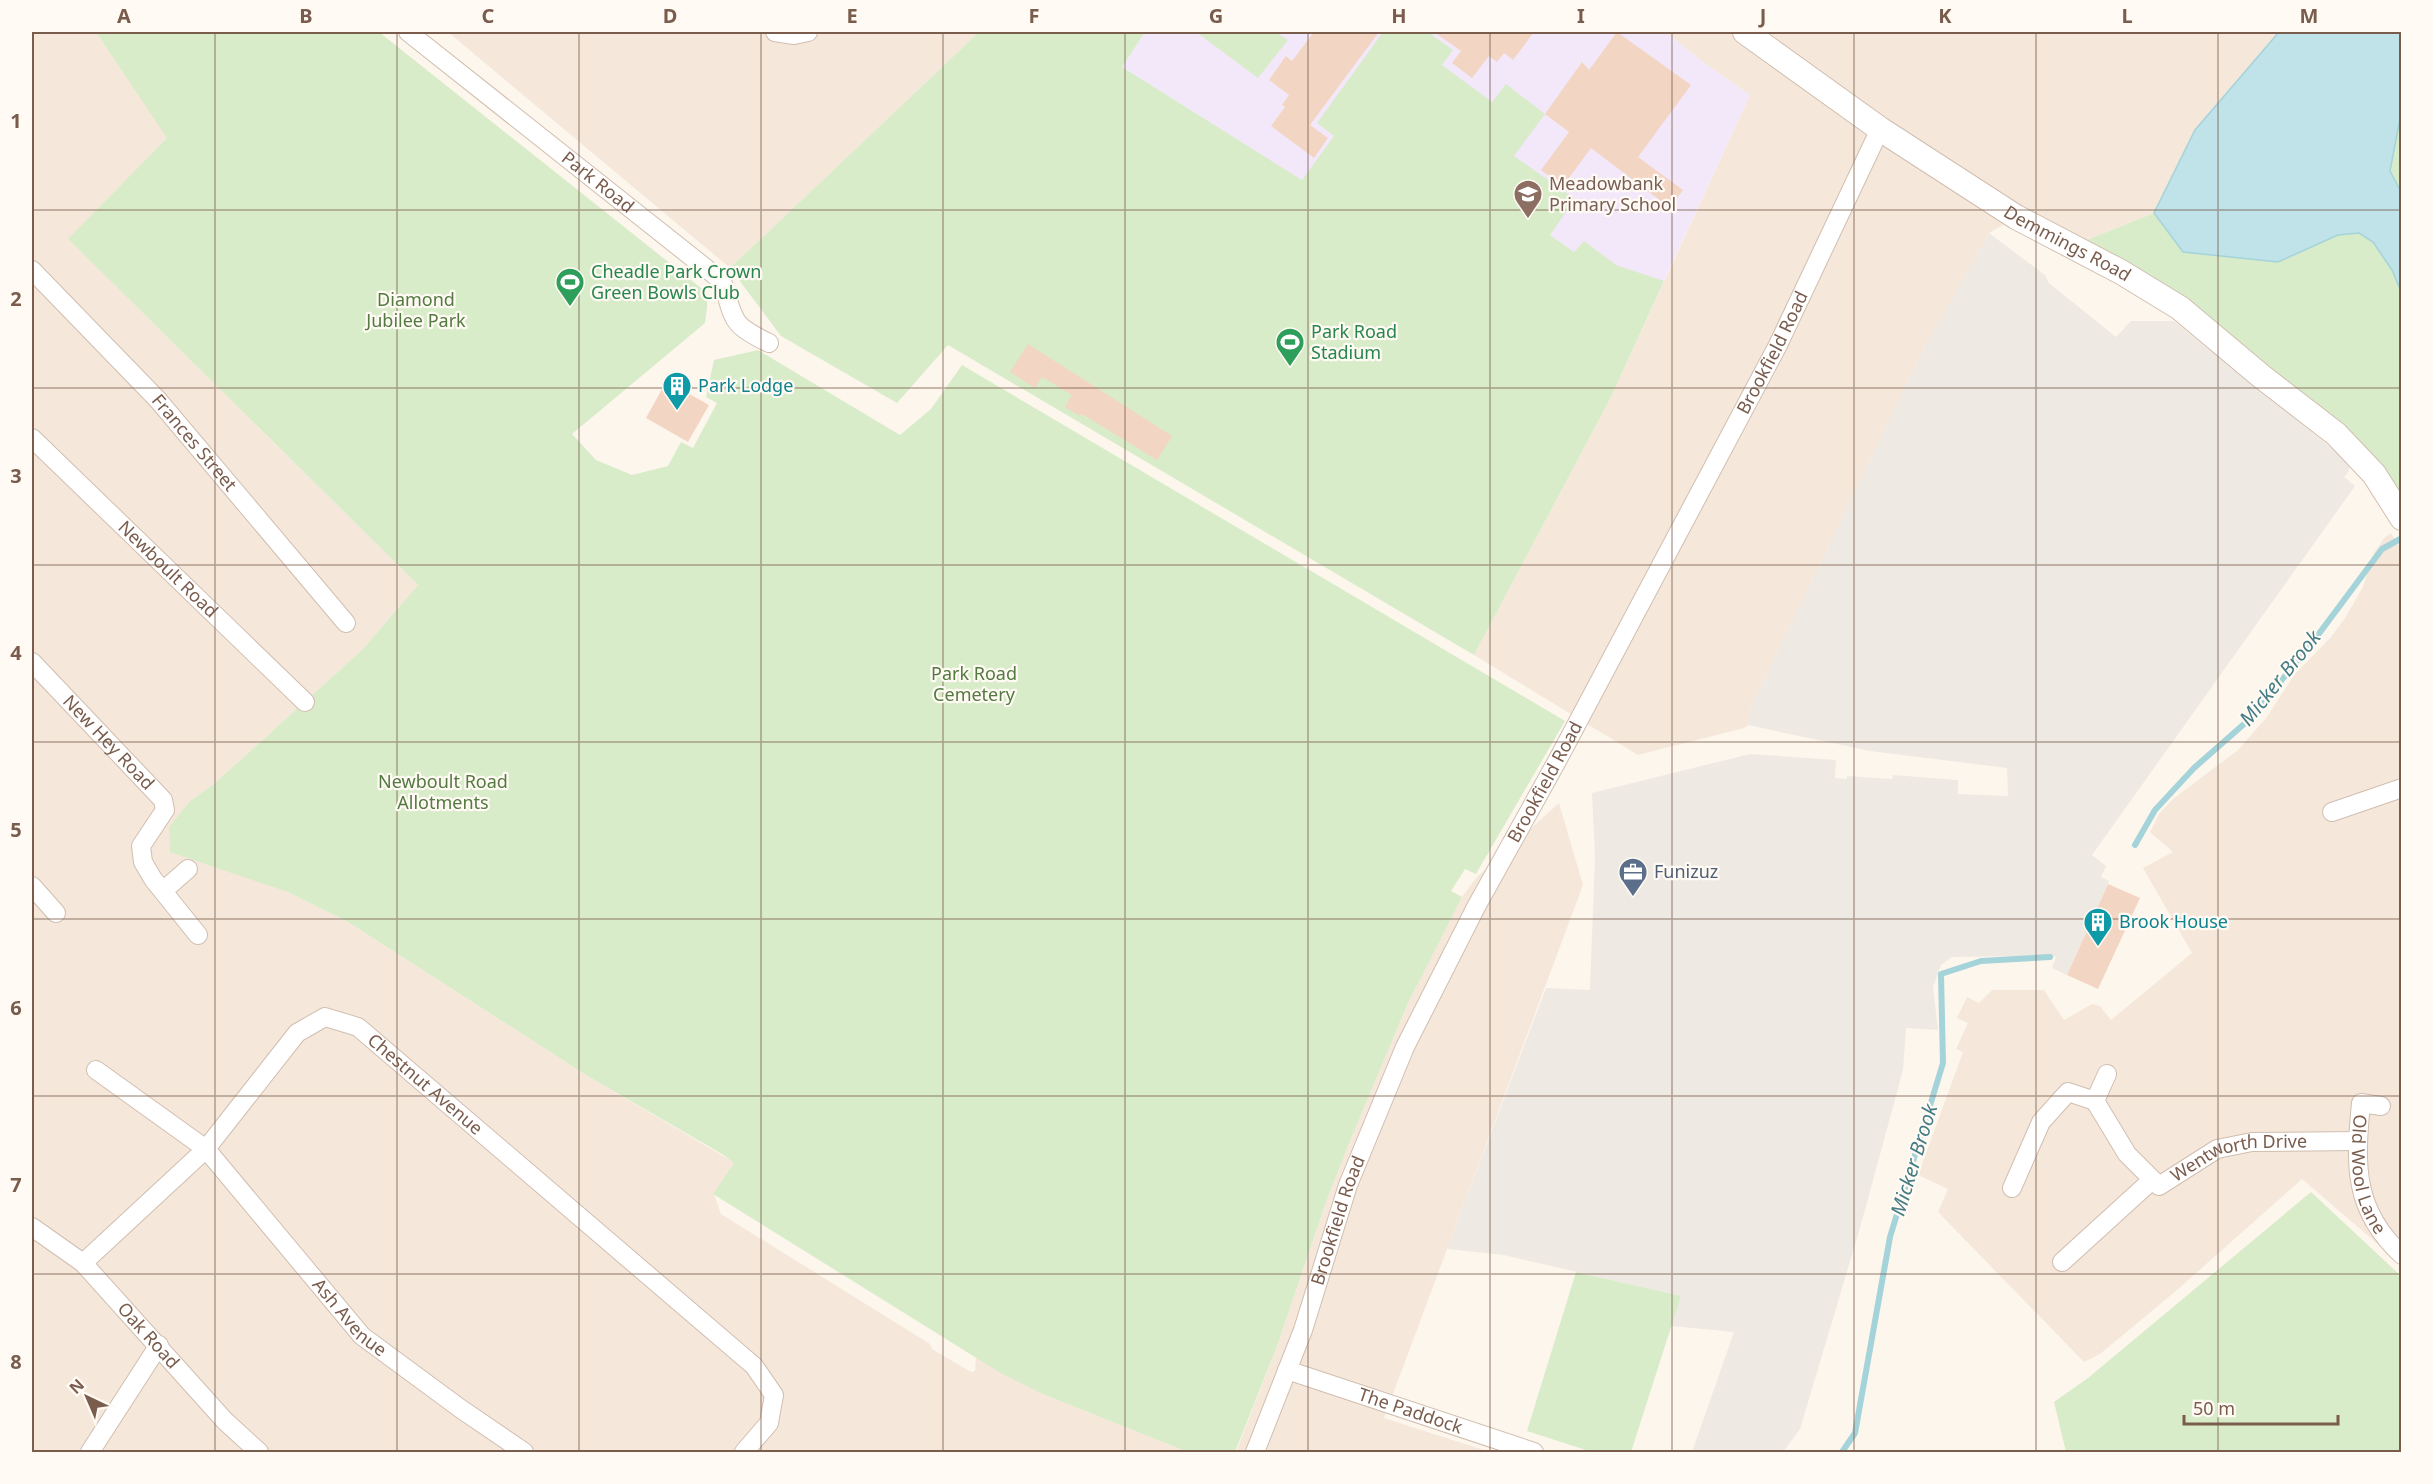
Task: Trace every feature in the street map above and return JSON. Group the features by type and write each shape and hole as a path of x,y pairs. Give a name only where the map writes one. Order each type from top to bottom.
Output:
{"street":[{"name":"Park Road","path":"408,32 722,281 731,315 737,323 752,335 769,343"},
{"path":"775,32 794,35 808,32"},
{"name":"Demmings Road","path":"1744,32 1880,129 2016,217 2121,272 2180,308 2261,376 2336,434 2374,474 2402,518"},
{"name":"Brookfield Road","path":"1255,1452 1303,1330 1348,1185 1405,1047 1476,907 1556,763 1772,356 1880,129"},
{"name":"Frances Street","path":"32,270 158,400 346,623"},
{"name":"Newboult Road","path":"32,438 305,702"},
{"name":"New Hey Road","path":"32,662 163,800 165,810 141,846 143,862 198,934"},
{"path":"2332,812 2402,788"},
{"path":"163,891 188,869"},
{"path":"32,886 56,913"},
{"name":"Chestnut Avenue","path":"83,1263 206,1149 297,1033 325,1017 358,1027 754,1366 774,1395 769,1423 744,1452"},
{"name":"Ash Avenue","path":"96,1070 206,1149 362,1336 524,1452"},
{"path":"2012,1188 2041,1122 2068,1092 2095,1101 2107,1074"},
{"name":"Wentworth Drive","path":"2095,1101 2127,1154 2159,1186 2217,1149 2252,1142 2358,1141"},
{"name":"Old Wool Lane","path":"2381,1106 2361,1103 2358,1141 2360,1176 2365,1204 2383,1238 2402,1255"},
{"path":"2062,1262 2152,1180"},
{"name":"Oak Road","path":"32,1227 83,1263 225,1421 259,1452"},
{"path":"90,1452 159,1345"},
{"name":"The Paddock","path":"1287,1370 1486,1445 1534,1452"}],"shaded area":[{"path":"32,32 96,32 168,138 69,240 418,585 363,649 215,783 190,801 267,884 348,922 586,1075 735,1163 714,1194 721,1214 971,1372 975,1371 976,1357 1043,1394 1188,1452 32,1452"},
{"path":"448,32 979,32 730,268"},
{"name":"Meadowbank Primary School","path":"1145,32 1666,32 1704,63 1750,95 1618,380 1122,67"},
{"path":"1666,32 2279,32 2195,130 2154,213 2072,246 2017,217 1989,233 1924,348 1751,707 1748,725 1744,728 1638,755 1474,655 1611,397 1750,95 1704,63"},
{"path":"1989,233 2045,275 2049,283 2116,337 2131,321 2174,321 2344,458 2349,464 2349,471 2344,477 2355,486 2092,855 2106,866 2101,877 2109,881 2067,975 2052,968 2056,957 1952,957 1941,965 1933,987 1938,1030 1906,1028 1903,1070 1860,1228 1800,1429 1783,1452 1692,1452 1734,1332 1671,1326 1680,1296 1504,1255 1447,1249 1546,988 1590,990 1595,856 1592,793 1750,754 1836,760 1835,778 1847,779 1847,776 1892,779 1893,775 1958,780 1958,794 2008,796 2007,768 1870,751 1748,725 1751,707 1924,348"},
{"path":"2391,533 2402,551 2401,1264 2302,1179 2177,1290 2100,1354 2084,1362 1938,1212 1948,1189 1918,1175 1963,1052 1956,1049 1968,1023 1957,1018 1967,997 1979,1003 1992,990 2044,990 2064,1020 2092,1004 2100,1006 2111,1020 2192,953 2143,868 2173,852 2150,832 2159,814 2173,799 2238,750 2267,717 2294,675 2331,637 2345,618 2363,587 2374,553 2384,538"},
{"path":"1559,803 1583,885 1384,1418 1490,1452 1236,1452 1277,1346 1326,1202 1352,1136 1408,1003 1440,938 1462,897 1476,878"}],"green space":[{"path":"96,32 379,32 701,288 707,300 705,323 572,434 596,460 632,475 668,466 681,442 693,448 717,403 706,397 714,360 758,350 900,435 931,409 962,365 1565,721 1476,874 1465,869 1451,891 1462,897 1408,1003 1352,1136 1326,1202 1277,1346 1235,1452 1188,1452 1043,1394 999,1372 713,1194 734,1163 722,1154 586,1075 348,922 288,892 170,852 169,827 190,801 215,783 363,649 418,585 68,239 167,138"},
{"name":"Park Road Stadium","path":"979,32 1145,32 1122,67 1302,180 1334,136 1317,123 1383,32 1428,32 1453,50 1442,65 1492,102 1506,84 1545,114 1514,156 1575,199 1550,235 1574,252 1584,241 1616,265 1664,281 1611,397 1474,655 948,345 897,403 781,336 730,268"},
{"path":"1196,32 1276,32 1288,40 1258,78"},
{"path":"2401,114 2401,192 2390,171"},
{"path":"2154,213 2184,252 2278,262 2338,235 2359,233 2373,242 2392,270 2401,291 2401,518 2336,434 2072,246"},
{"path":"2311,1192 2401,1276 2401,1452 2066,1452 2054,1402 2088,1378"},
{"path":"1576,1272 1681,1296 1631,1452 1592,1452 1527,1431"}],"water":[{"path":"2279,32 2401,32 2401,114 2390,171 2401,192 2401,291 2392,270 2373,242 2359,233 2338,235 2278,262 2183,252 2154,213 2195,130"}],"building":[{"path":"1314,32 1379,32 1310,125 1328,138 1314,158 1271,126 1285,107 1282,105 1289,95 1269,80 1286,56 1292,61"},
{"path":"1434,32 1534,32 1513,60 1504,53 1497,62 1489,56 1472,78 1452,63 1461,51"},
{"path":"1617,32 1691,85 1638,157 1683,190 1670,208 1591,148 1563,186 1541,170 1569,132 1545,114 1582,62 1589,70"},
{"path":"1028,344 1172,436 1157,460 1082,414 1080,416 1065,407 1072,395 1042,377 1035,388 1010,372"},
{"name":"Park Lodge","path":"662,389 679,399 684,391 709,405 688,442 646,418"},
{"name":"Brook House","path":"2108,884 2140,898 2098,989 2067,975"}],"waterway":[{"name":"Micker Brook","path":"2135,845 2155,810 2194,768 2252,717 2318,635 2382,549 2402,538"},
{"name":"Micker Brook","path":"1842,1452 1855,1433 1890,1237 1943,1063 1941,974 1981,961 2050,957"}],"place":[{"name":"Meadowbank Primary School","path":"1528,220"},
{"name":"Cheadle Park Crown Green Bowls Club","path":"570,308"},
{"name":"Park Road Stadium","path":"1290,368"},
{"name":"Park Lodge","path":"677,412"},
{"name":"Funizuz","path":"1633,898"},
{"name":"Brook House","path":"2098,948"}],"park label":[{"name":"Diamond Jubilee Park","path":"416,310"},
{"name":"Park Road Cemetery","path":"974,684"},
{"name":"Newboult Road Allotments","path":"443,792"}]}
